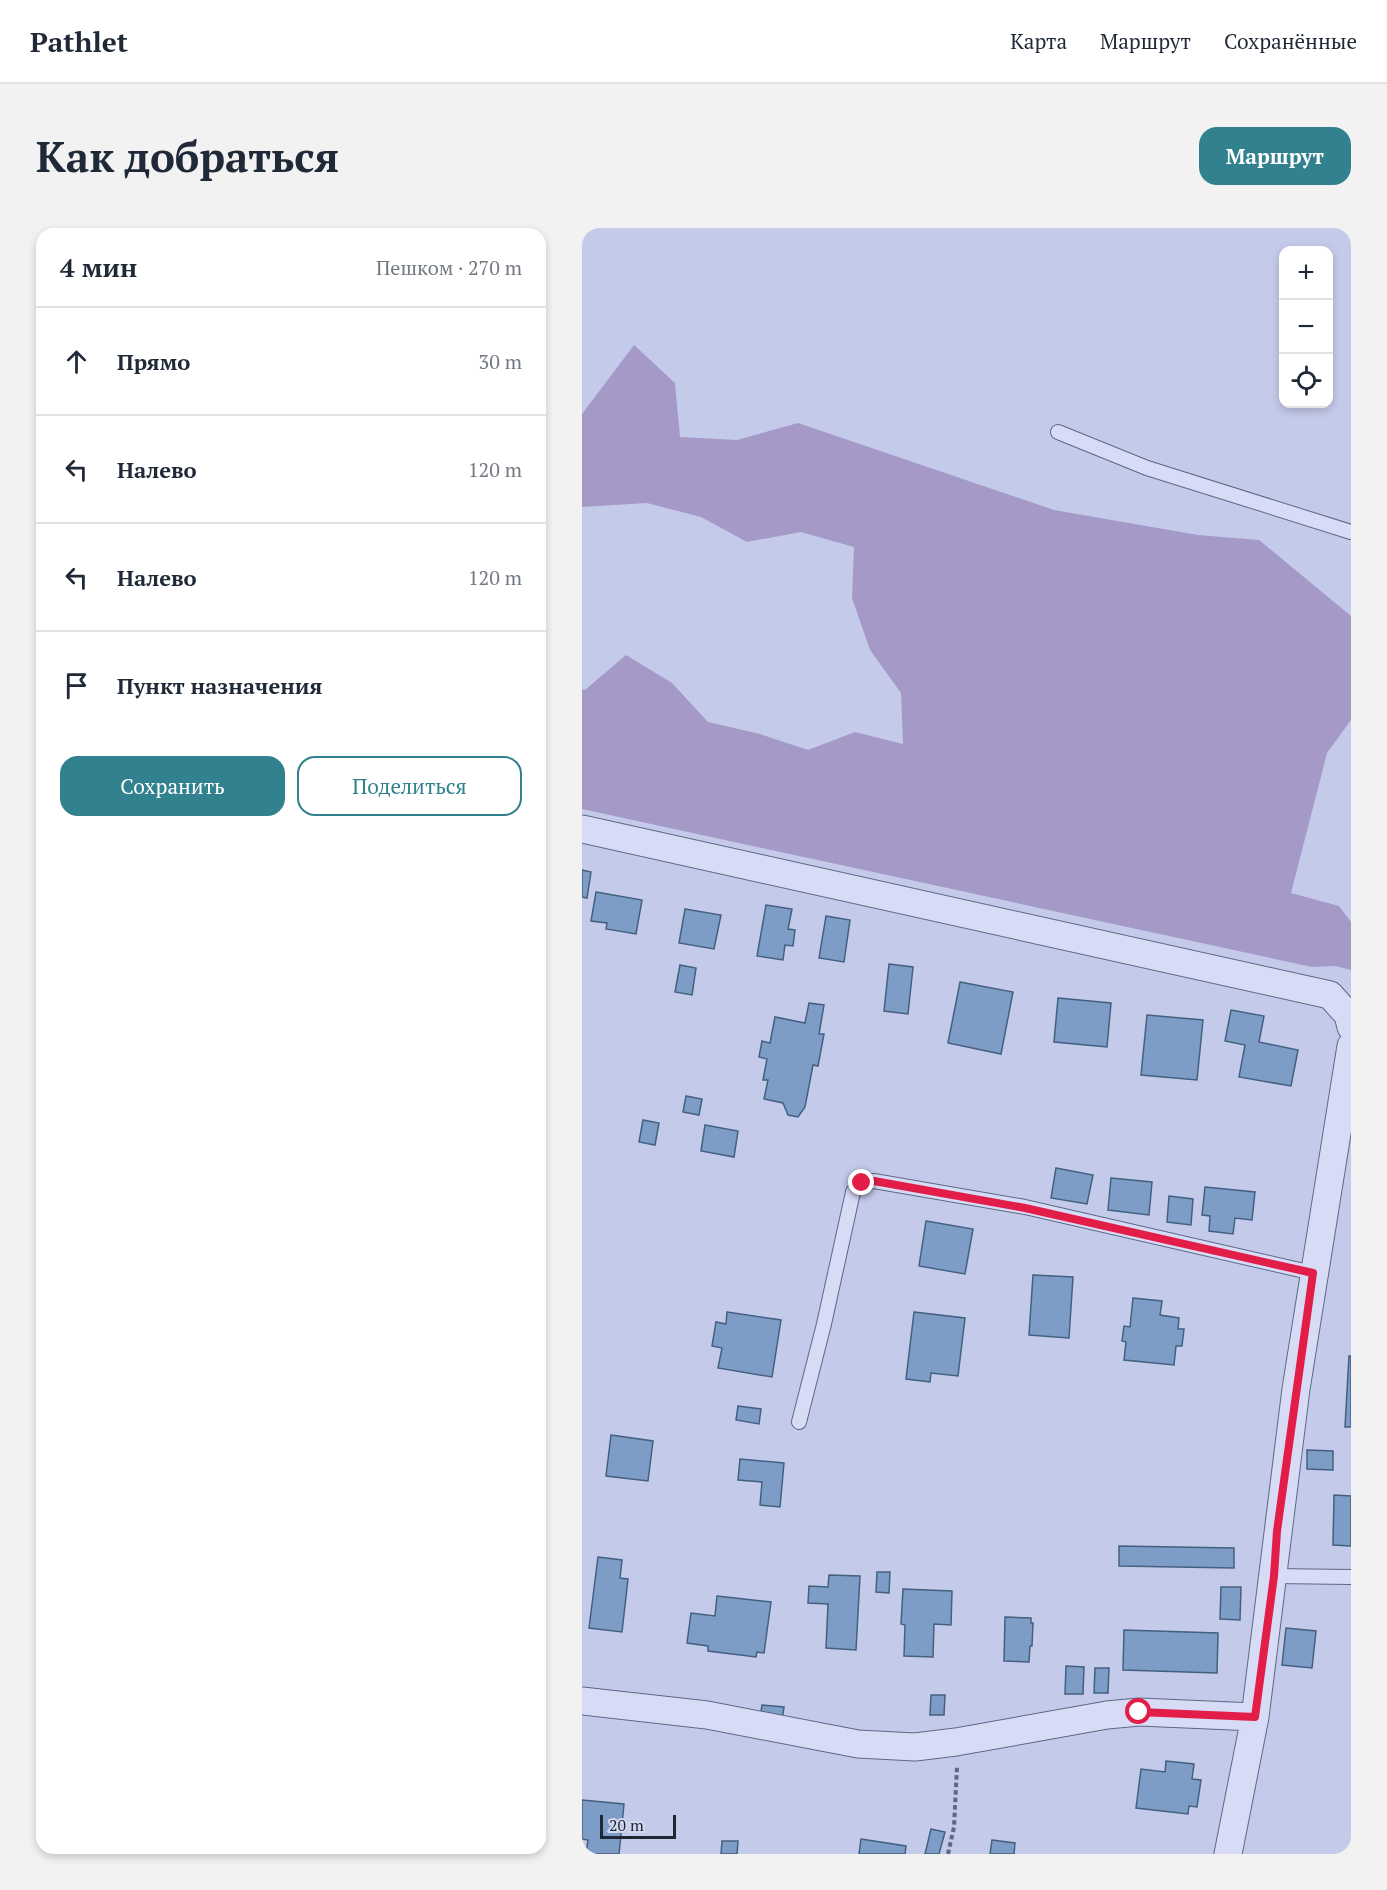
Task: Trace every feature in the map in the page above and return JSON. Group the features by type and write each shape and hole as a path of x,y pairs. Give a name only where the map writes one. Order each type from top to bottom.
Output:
{"street":[{"path":"582,830 1330,995 1348,1015 1351,1027"},
{"path":"1228,1854 1255,1717 1274,1576 1278,1519 1313,1273 1351,1046"},
{"path":"582,1701 707,1716 858,1744 915,1747 1139,1712 1255,1717"}],"lane":[{"path":"1058,432 1147,468 1351,532"},
{"path":"799,1422 824,1324 853,1192 862,1183 874,1181 1025,1208 1313,1273"},
{"path":"1274,1576 1351,1577"}],"path":[{"path":"948,1854 954,1827 958,1778 956,1742"}],"shaded area":[{"path":"634,345 675,383 680,437 737,440 798,423 1054,510 1198,535 1259,540 1351,616 1351,720 1327,753 1291,893 1339,906 1351,922 1351,970 1335,966 1312,967 582,809 582,689 585,690 626,655 672,683 708,722 760,734 808,750 855,732 903,744 901,693 870,650 852,598 854,547 801,532 747,542 701,517 647,503 582,507 582,414"}],"building":[{"path":"582,870 591,872 587,898 582,897"},
{"path":"596,892 642,900 636,934 606,929 607,923 591,921"},
{"path":"766,905 792,909 788,929 795,930 793,946 785,945 783,960 757,956"},
{"path":"685,909 721,915 714,949 679,943"},
{"path":"826,916 850,920 844,962 819,958"},
{"path":"889,964 913,967 908,1014 884,1011"},
{"path":"680,965 696,968 692,995 675,992"},
{"path":"960,982 1013,992 1001,1054 948,1043"},
{"path":"1058,998 1111,1003 1107,1047 1054,1042"},
{"path":"809,1003 824,1005 819,1034 824,1034 818,1066 813,1065 805,1107 798,1117 788,1115 783,1103 764,1099 768,1080 763,1080 767,1059 759,1057 762,1041 770,1043 775,1017 805,1023"},
{"path":"1231,1010 1264,1016 1259,1042 1298,1050 1291,1086 1239,1077 1245,1045 1225,1041"},
{"path":"1147,1015 1203,1020 1197,1080 1141,1075"},
{"path":"686,1096 702,1099 699,1115 683,1112"},
{"path":"643,1120 659,1123 655,1145 639,1142"},
{"path":"705,1125 738,1131 734,1157 701,1151"},
{"path":"1056,1168 1093,1175 1087,1204 1051,1198"},
{"path":"1111,1178 1152,1182 1149,1215 1108,1210"},
{"path":"1205,1187 1255,1192 1252,1220 1235,1218 1233,1234 1209,1231 1210,1216 1202,1215"},
{"path":"1169,1196 1193,1199 1191,1225 1167,1222"},
{"path":"926,1221 973,1229 965,1274 919,1266"},
{"path":"1033,1275 1073,1277 1069,1338 1029,1335"},
{"path":"1133,1298 1162,1301 1160,1315 1179,1318 1178,1329 1184,1329 1182,1346 1176,1346 1174,1365 1124,1360 1126,1342 1122,1341 1124,1326 1130,1327"},
{"path":"727,1312 781,1320 772,1377 718,1368 722,1348 712,1346 716,1322 726,1324"},
{"path":"914,1312 965,1318 958,1376 931,1373 930,1382 906,1379"},
{"path":"1349,1356 1351,1356 1351,1427 1345,1427"},
{"path":"738,1406 761,1409 759,1424 736,1420"},
{"path":"611,1435 653,1441 648,1481 606,1476"},
{"path":"1307,1450 1333,1451 1333,1470 1307,1469"},
{"path":"740,1459 784,1463 780,1507 760,1505 762,1482 738,1480"},
{"path":"1334,1495 1351,1496 1351,1546 1333,1545"},
{"path":"1119,1546 1234,1548 1234,1568 1119,1566"},
{"path":"598,1557 622,1560 620,1578 628,1579 622,1632 589,1628"},
{"path":"877,1572 890,1572 889,1593 876,1592"},
{"path":"829,1575 860,1576 856,1650 826,1648 828,1604 808,1603 809,1586 828,1587"},
{"path":"1221,1587 1241,1587 1240,1620 1220,1619"},
{"path":"903,1589 952,1591 951,1625 934,1624 933,1657 904,1656 905,1625 901,1624"},
{"path":"717,1596 771,1602 764,1653 757,1652 756,1657 708,1651 708,1646 687,1643 691,1613 715,1616"},
{"path":"1005,1617 1031,1618 1031,1623 1033,1623 1032,1646 1030,1646 1029,1662 1004,1661"},
{"path":"1286,1628 1316,1631 1312,1668 1282,1665"},
{"path":"1124,1630 1218,1633 1217,1673 1123,1670"},
{"path":"1066,1666 1084,1667 1083,1694 1065,1694"},
{"path":"1095,1668 1109,1668 1108,1693 1094,1693"},
{"path":"931,1695 945,1695 944,1715 930,1715"},
{"path":"762,1705 784,1707 782,1721 760,1718"},
{"path":"1166,1761 1194,1764 1192,1779 1201,1780 1197,1807 1189,1806 1188,1814 1136,1808 1141,1769 1165,1772"},
{"path":"582,1800 624,1804 619,1854 586,1854 588,1840 582,1839"},
{"path":"931,1829 945,1832 939,1854 925,1854"},
{"path":"861,1839 906,1846 905,1854 859,1854"},
{"path":"992,1840 1015,1843 1014,1854 990,1854"},
{"path":"722,1841 738,1841 737,1854 721,1854"}],"route":[{"path":"862,1183 874,1181 1025,1208 1313,1273 1277,1531 1274,1576 1255,1717 1139,1712"}]}
